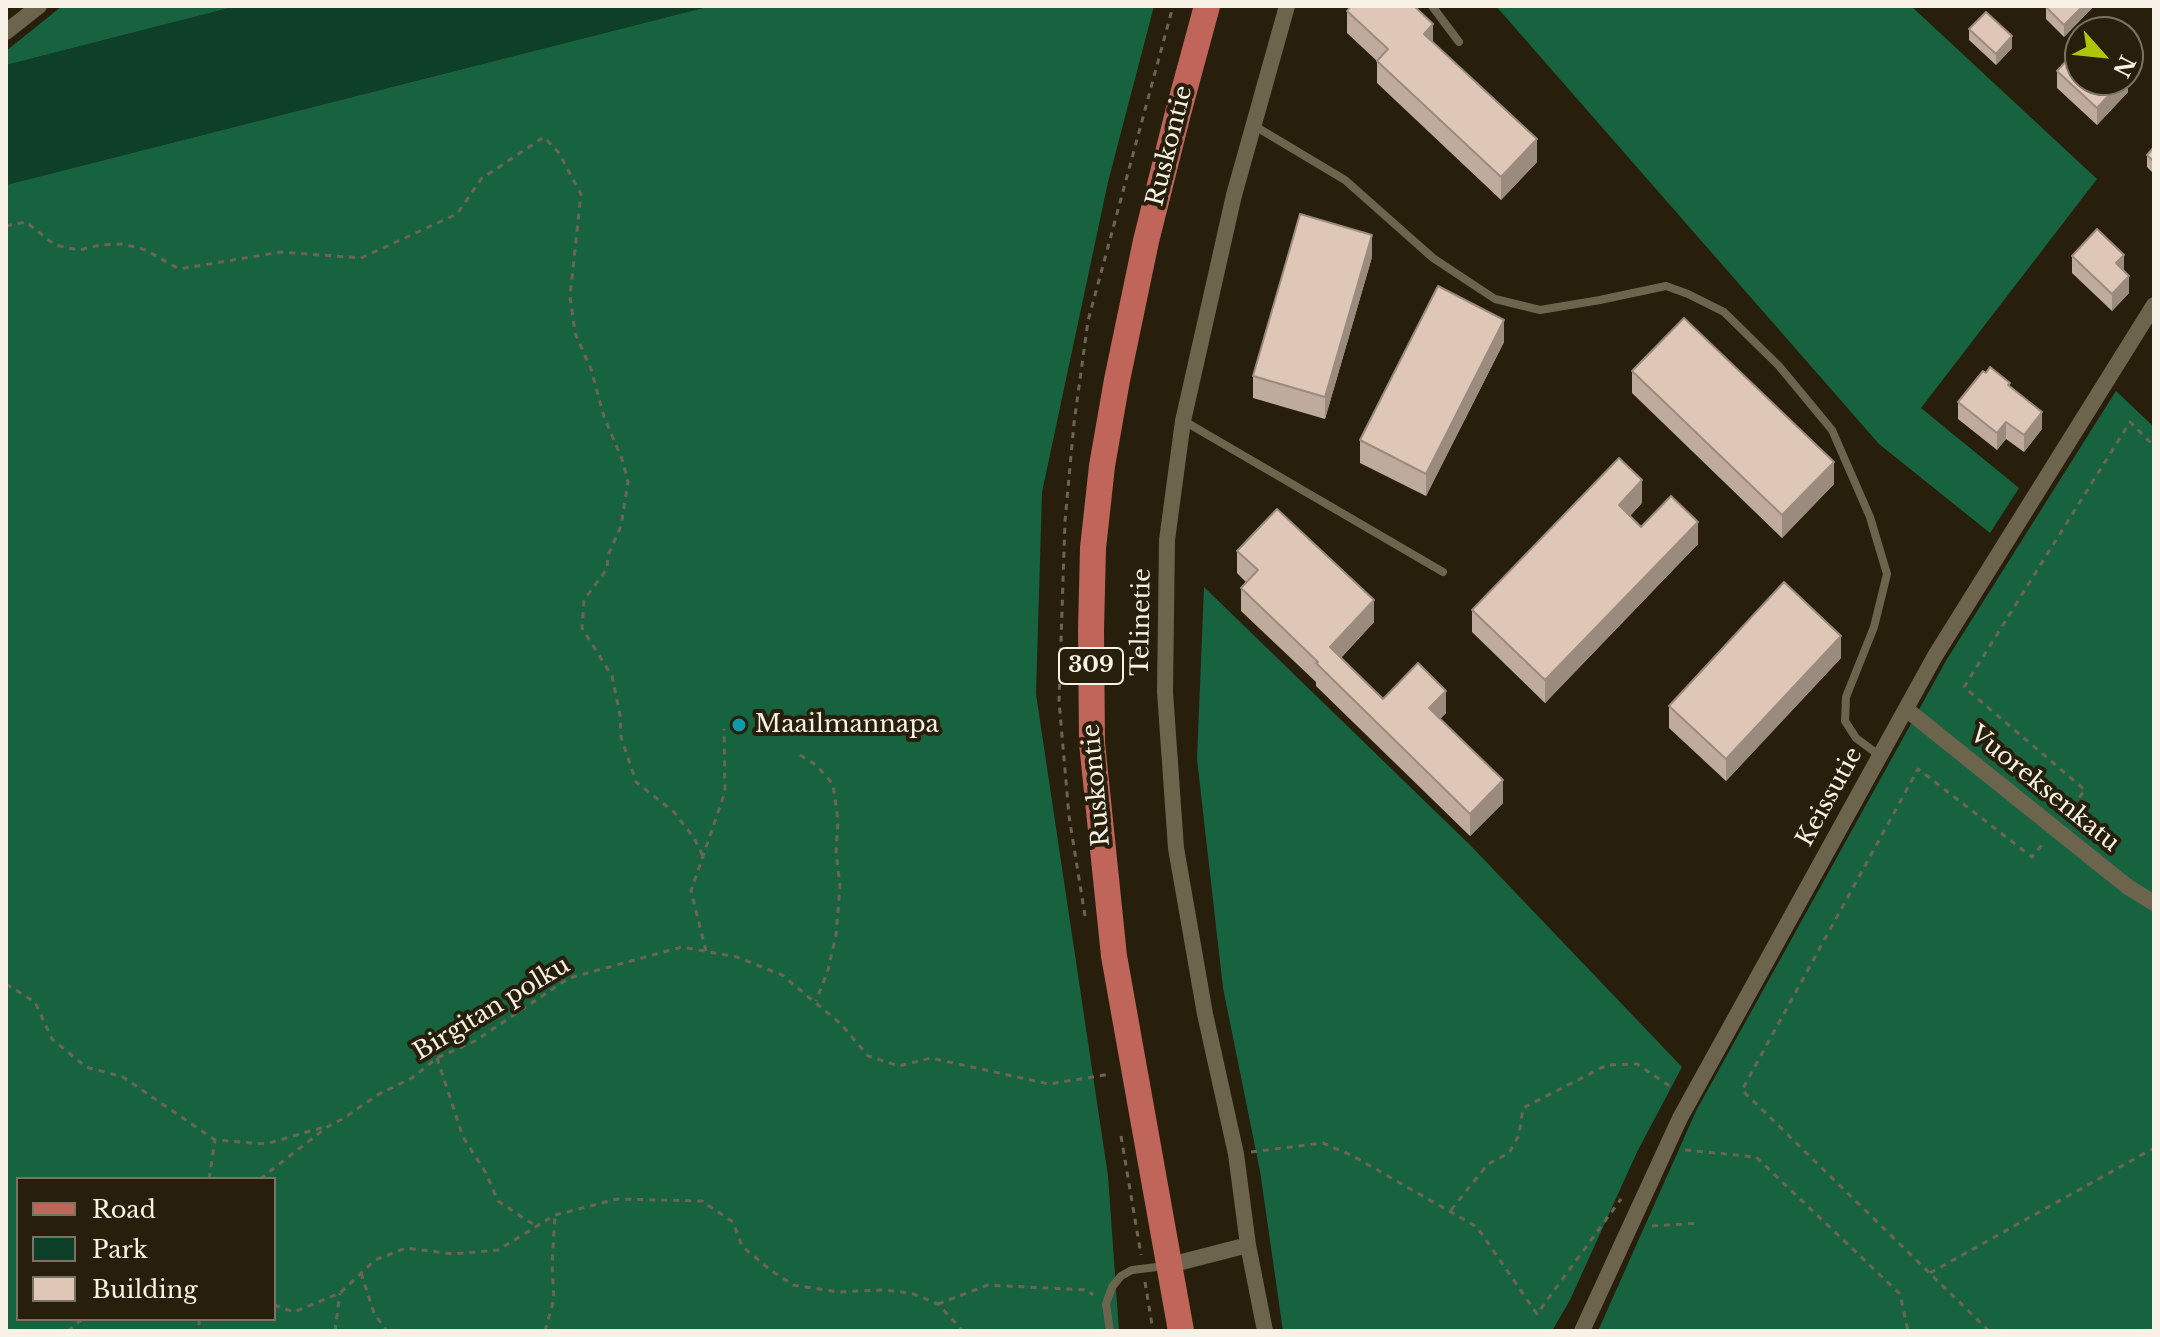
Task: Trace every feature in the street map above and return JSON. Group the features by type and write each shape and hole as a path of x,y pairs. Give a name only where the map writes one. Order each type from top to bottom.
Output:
{"main road":[{"name":"Ruskontie","path":"1181,1331 1114,956 1092,743 1093,548 1102,466 1146,241 1207,6"}],"street":[{"path":"6,32 39,6"},
{"name":"Telinetie","path":"1265,1331 1248,1245 1236,1154 1205,1014 1176,848 1165,692 1167,540 1183,421 1234,195 1287,6"},
{"name":"Keissutie","path":"1582,1331 1691,1099 1935,656 2154,305"},
{"name":"Vuoreksenkatu","path":"1906,709 2128,887 2154,903"},
{"path":"1170,1265 1248,1245"}],"lane":[{"path":"1432,6 1459,42"},
{"path":"1252,125 1345,180 1433,258 1495,299 1540,310 1666,286 1724,312 1779,366 1832,430 1870,517 1887,574 1874,627 1846,697 1845,721 1856,738 1880,756"},
{"path":"1183,421 1443,572"},
{"path":"1110,1331 1106,1304 1112,1287 1121,1276 1132,1270 1170,1265"}],"path":[{"path":"6,226 26,222 55,245 79,250 123,244 146,250 179,269 280,252 361,258 457,214 481,179 544,137 559,153 581,194 570,296 575,333 591,369 604,417 628,482 621,526 608,555 607,569 584,600 582,628 612,676 621,737 636,782 674,812 703,856"},
{"path":"1989,1331 1742,1090 1918,769 2032,857 2085,790 1964,687 2130,422 2154,446"},
{"path":"706,951 691,891 725,792 724,729"},
{"path":"800,755 816,765 833,784 838,821 836,852 840,886 836,935 828,970 815,1001"},
{"name":"Birgitan polku","path":"263,1177 327,1127 379,1094 412,1078 437,1058 475,1041 569,978 682,947 737,957 782,975 841,1024 868,1056 899,1066 931,1058 1049,1084 1111,1074"},
{"path":"6,984 35,1002 52,1039 86,1067 123,1077 215,1140 266,1144 327,1127"},
{"path":"437,1058 463,1137 486,1173 498,1201 537,1227"},
{"path":"1450,1212 1488,1164 1509,1153 1519,1135 1523,1108 1607,1065 1637,1064 1691,1099"},
{"path":"209,1177 215,1140"},
{"path":"1236,1154 1323,1143 1353,1156 1477,1227 1537,1314 1627,1192"},
{"path":"1667,1148 1756,1157 1900,1294 1908,1331"},
{"path":"1930,1273 2154,1148"},
{"path":"276,1306 294,1312 340,1293 375,1260 406,1248 453,1254 498,1250 555,1215 617,1199 702,1201 733,1222 742,1246 793,1285 838,1292 883,1290 911,1293 938,1304 963,1331"},
{"path":"545,1331 554,1299 552,1264 555,1215"},
{"path":"1631,1227 1700,1223"},
{"path":"361,1273 374,1313 387,1331"},
{"path":"938,1304 988,1285 1087,1290 1106,1304"},
{"path":"335,1331 340,1293"}],"green space":[{"path":"62,6 237,6 6,65 6,51"},
{"path":"237,6 711,6 6,185 6,65"},
{"path":"711,6 1154,6 1108,182 1042,492 1036,694 1108,1176 1119,1331 6,1331 6,185"},
{"path":"1496,6 1911,6 2097,179 1921,408 2019,488 1990,533 1879,444"},
{"path":"2116,391 2154,427 2154,1331 1598,1331 1696,1111 1947,659"},
{"path":"1204,587 1471,846 1682,1067 1637,1152 1570,1300 1552,1331 1283,1331 1260,1171 1223,988 1197,759"}],"building":[{"path":"1351,6 1414,6 1433,24 1424,34 1537,139 1501,177 1377,61 1388,49 1347,11"},
{"path":"2083,6 2073,16 2064,16 2064,25 2046,7"},
{"path":"1986,12 2012,36 1996,54 1969,29"},
{"path":"2064,63 2064,77 2057,71"},
{"path":"2084,96 2108,96 2097,108"},
{"path":"2154,147 2154,162 2147,155"},
{"path":"1300,214 1372,235 1325,397 1253,376"},
{"path":"2097,229 2124,255 2116,263 2129,276 2112,294 2072,256"},
{"path":"1438,286 1504,320 1426,474 1360,440"},
{"path":"1684,318 1834,462 1782,515 1632,371"},
{"path":"1990,367 2042,412 2024,435 2006,422 1997,433 1958,402 1983,371 1986,373"},
{"path":"1619,458 1642,480 1619,505 1641,527 1671,496 1698,522 1545,680 1472,610"},
{"path":"1277,509 1374,600 1330,647 1383,699 1418,663 1446,691 1429,708 1503,780 1470,814 1241,588 1258,570 1237,551"},
{"path":"1784,582 1841,636 1726,759 1669,706"}],"place":[{"name":"Maailmannapa","path":"739,725"}]}
